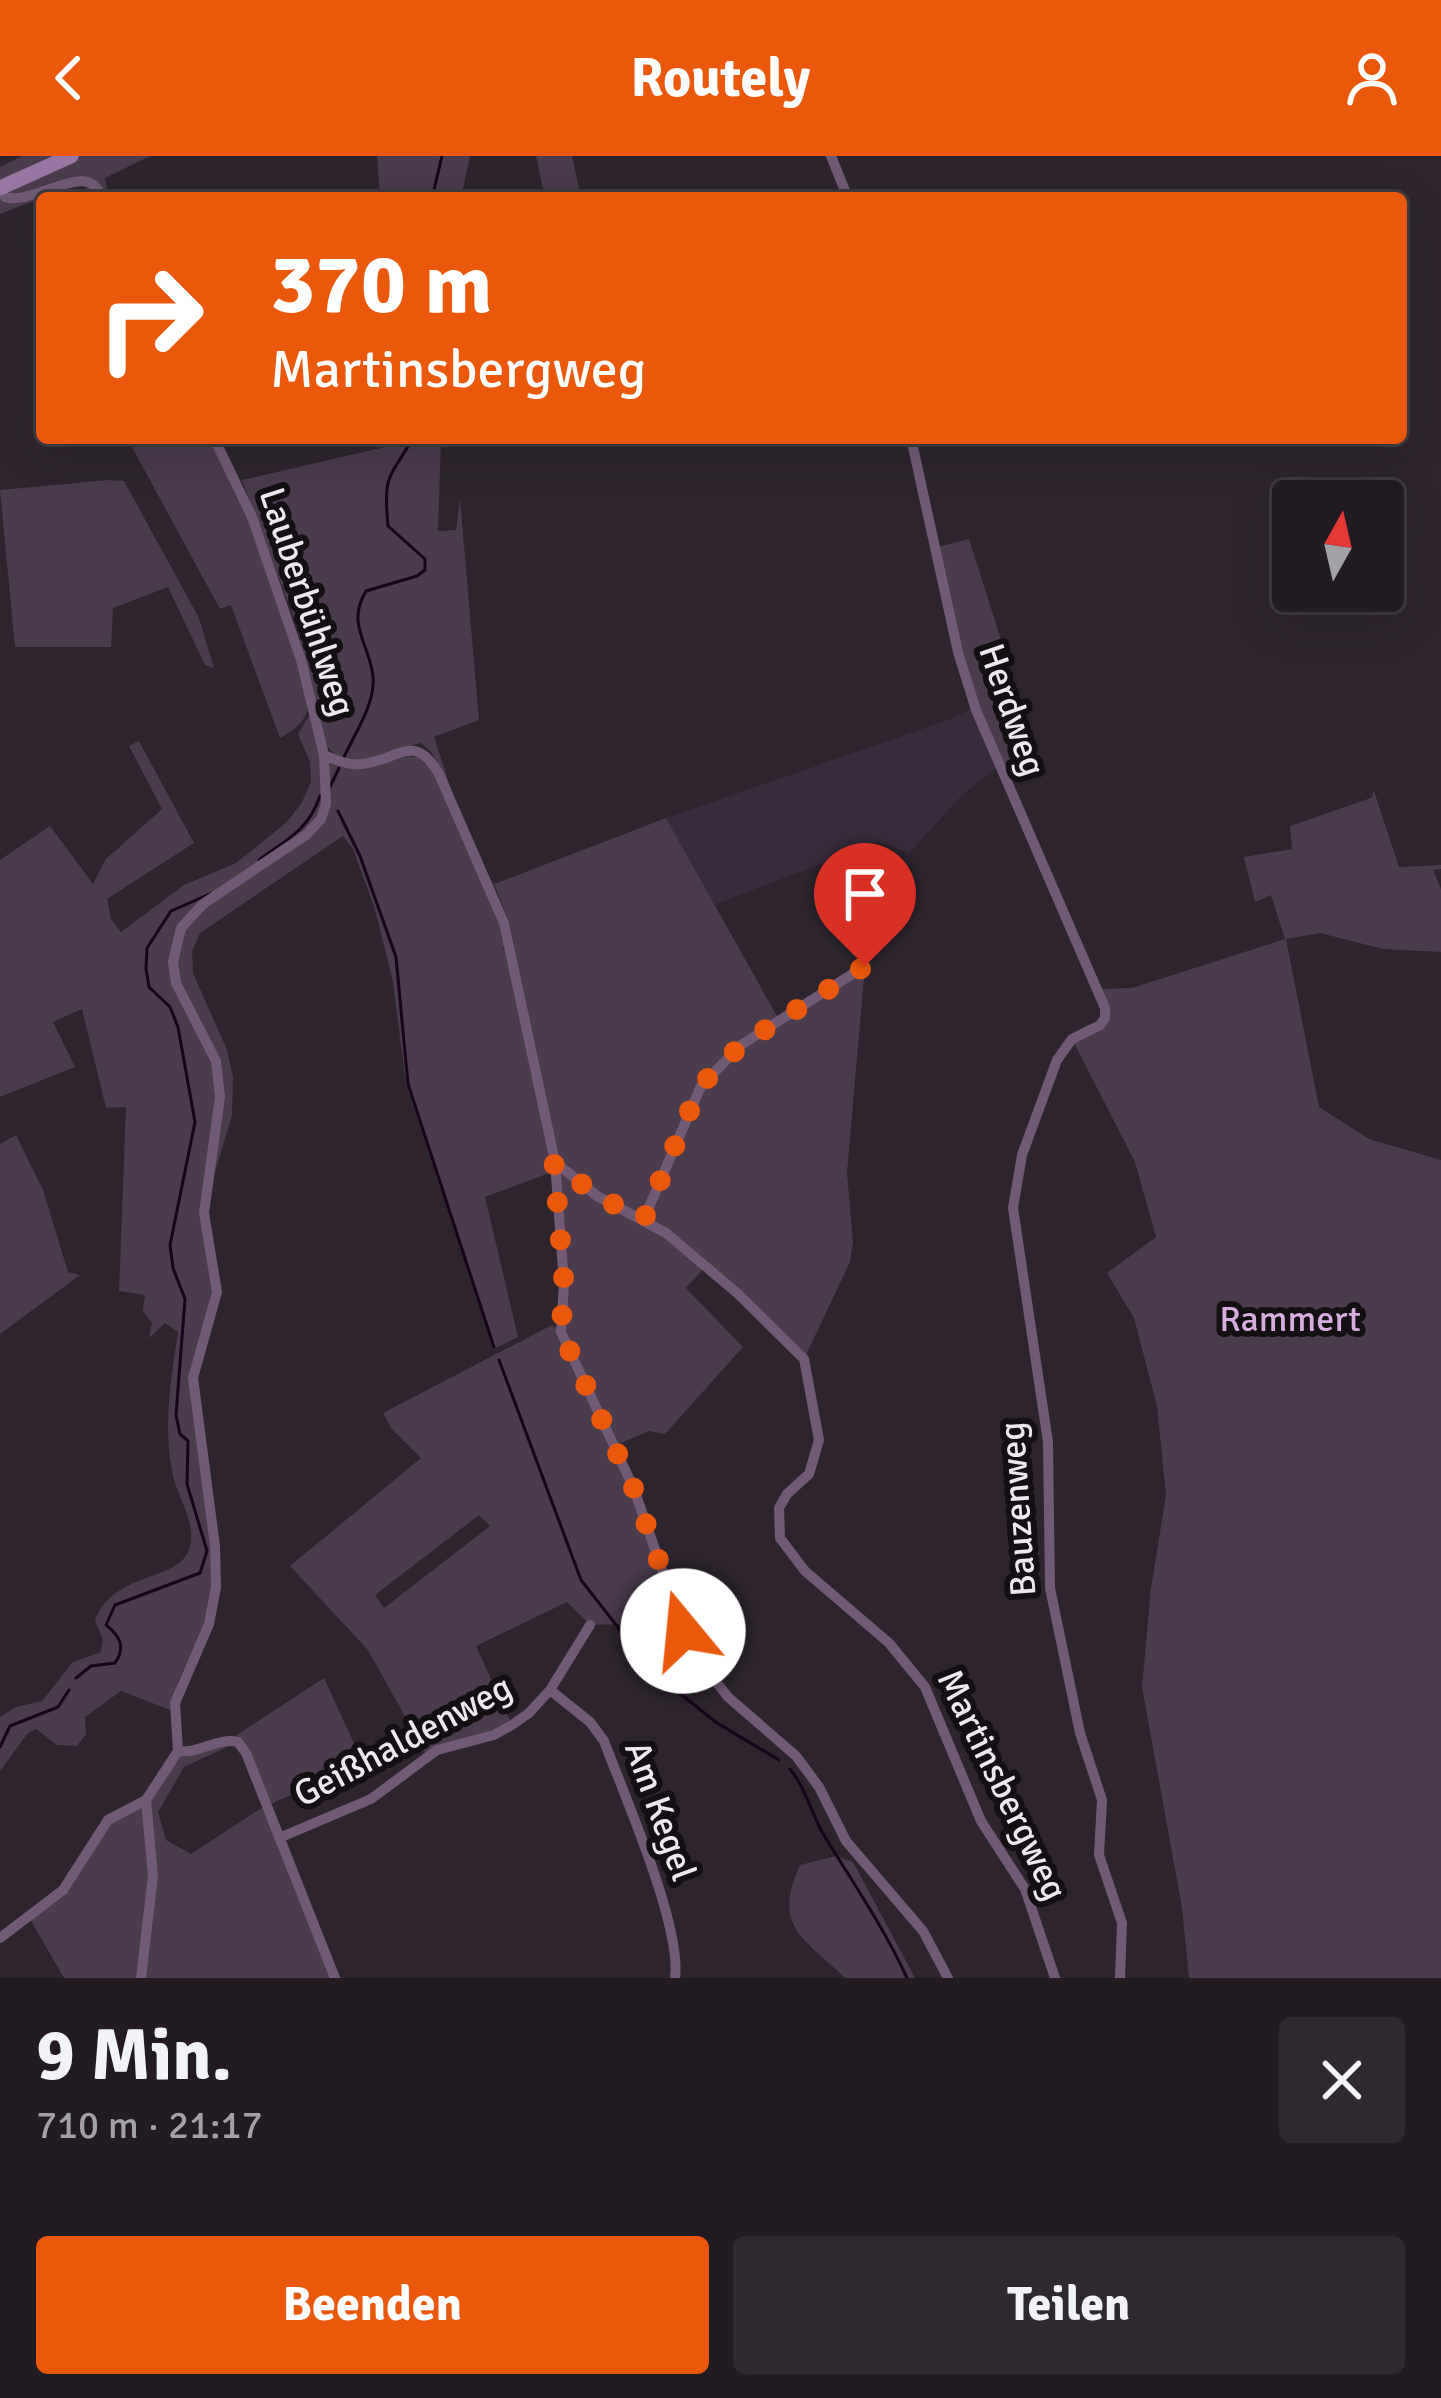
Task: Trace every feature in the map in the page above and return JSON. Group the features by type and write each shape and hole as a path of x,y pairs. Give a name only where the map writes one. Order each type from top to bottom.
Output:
{"main road":[{"path":"0,188 71,156"}],"street":[{"path":"832,156 846,192"},
{"path":"40,192 80,176 92,179 100,192"},
{"path":"0,188 5,197 17,201 36,193"},
{"name":"Lauberbühlweg","path":"178,1751 175,1703 209,1624 216,1587 193,1378 217,1292 204,1214 220,1097 216,1061 176,983 173,962 181,928 203,904 306,835 321,819 329,757 252,517 217,444"},
{"name":"Herdweg","path":"911,444 958,652 976,710 1096,988"},
{"path":"329,757 352,764 413,750 429,757 439,774 504,923 554,1162 564,1283 561,1332 634,1489 689,1647 728,1697 796,1756 819,1787 846,1841 922,1931 948,1978"},
{"path":"644,1219 700,1086 741,1045 865,966"},
{"name":"Bauzenweg","path":"1096,988 1105,1018 1072,1039 1057,1060 1022,1155 1013,1208 1048,1442 1050,1588 1080,1733 1102,1800 1099,1855 1122,1924 1120,1978"},
{"name":"Martinsbergweg","path":"554,1162 597,1196 644,1219 706,1265 804,1359 819,1441 809,1474 779,1508 780,1538 805,1570 889,1642 925,1688 981,1821 1025,1889 1055,1978"},
{"path":"550,1690 590,1625"},
{"name":"Geißhaldenweg","path":"279,1838 370,1798 437,1750 512,1726 530,1714 550,1690"},
{"name":"Am Kegel","path":"550,1690 590,1722 604,1742 661,1900 675,1955 674,1978"},
{"path":"0,1938 63,1891 108,1820 146,1800 178,1751 189,1753 229,1740 238,1742 335,1978"},
{"path":"141,1978 153,1876 146,1800"}],"shaded area":[{"path":"973,708 998,767 963,794 909,853 878,842 714,905 666,818 951,719"}],"green space":[{"path":"22,156 150,156 105,178 107,192 73,186 36,192 36,200 0,214 0,167"},
{"path":"377,156 470,156 462,192 380,192"},
{"path":"536,156 572,156 580,192 544,192"},
{"path":"130,444 212,444 221,459 252,527 306,682 306,715 280,738 231,605 220,609"},
{"path":"441,444 438,531 456,530 460,499 479,720 434,737 454,798 432,753 421,743 355,760 332,752 323,740 297,626 242,480 385,447"},
{"path":"124,481 199,618 214,668 205,665 168,587 113,608 111,647 15,647 0,490"},
{"path":"969,539 1040,762 998,767 938,547"},
{"path":"310,714 329,776 330,762 427,759 503,923 507,945 502,950 507,950 552,1172 485,1197 518,1337 494,1349 406,1084 393,982 375,909 353,849 343,836 200,933 192,951 193,973 227,1050 233,1077 232,1116 202,1214 215,1292 196,1354 214,1546 206,1620 170,1710 121,1691 85,1717 86,1734 77,1746 57,1745 36,1729 0,1771 0,1717 16,1707 42,1701 73,1662 101,1652 103,1639 95,1621 103,1605 128,1586 181,1562 191,1532 174,1481 168,1436 178,1332 165,1323 149,1338 152,1323 143,1311 145,1295 119,1291 126,1107 106,1108 82,1009 53,1022 75,1067 0,1097 0,860 50,826 93,884 106,859 162,809 129,746 139,741 194,843 107,899 111,919 121,932 184,885 236,863 286,823 311,782 310,762 298,734"},
{"name":"Rammert","path":"1374,791 1399,867 1441,865 1433,870 1441,889 1441,952 1383,949 1320,933 1286,939 1319,1107 1369,1139 1441,1160 1441,1978 1189,1978 1182,1908 1142,1687 1166,1495 1157,1406 1134,1318 1107,1273 1156,1237 1135,1162 1072,1039 1105,1018 1096,989 1132,988 1285,939 1271,895 1255,902 1244,857 1292,849 1290,826 1371,798"},
{"path":"666,818 778,1018 865,966 847,1173 853,1242 850,1262 804,1359 706,1266 686,1288 743,1347 665,1434 649,1431 616,1445 677,1608 628,1624 590,1625 567,1602 476,1646 512,1725 427,1756 368,1650 290,1566 421,1458 383,1413 552,1325 561,1330 555,1147 509,921 494,884","holes":["479,1515 490,1526 384,1608 375,1595"]},
{"path":"16,1135 43,1190 68,1272 80,1275 0,1334 0,1144"},
{"path":"324,1678 363,1763 266,1806 335,1978 64,1978 30,1919 48,1906 108,1820 146,1800 174,1756 229,1740","holes":["238,1742 266,1805 191,1854 166,1840 158,1812 184,1767"]},
{"path":"836,1856 853,1862 915,1978 845,1978 796,1929 789,1903 800,1865"}],"waterway":[{"path":"433,192 442,156"},
{"path":"343,759 368,708 373,686 358,624 360,603 366,591 425,570 425,559 388,526 390,478 410,444"},
{"path":"328,791 339,768"},
{"path":"259,860 303,826 320,796"},
{"path":"338,811 360,856 396,957 408,1084 494,1347"},
{"path":"76,1678 91,1666 115,1663 120,1642 106,1625 115,1605 200,1573 207,1551 187,1484 188,1441 180,1434 176,1415 185,1299 170,1245 195,1122 178,1027 170,1007 149,987 146,969 147,948 171,911 212,893"},
{"path":"499,1360 581,1580 653,1672 717,1723 779,1760"},
{"path":"0,1747 10,1726 58,1707 69,1690"},
{"path":"790,1769 907,1978"}],"route":[{"path":"683,1631 634,1489 561,1332 564,1283 554,1162 597,1196 644,1219 700,1086 741,1045 865,966"}]}
